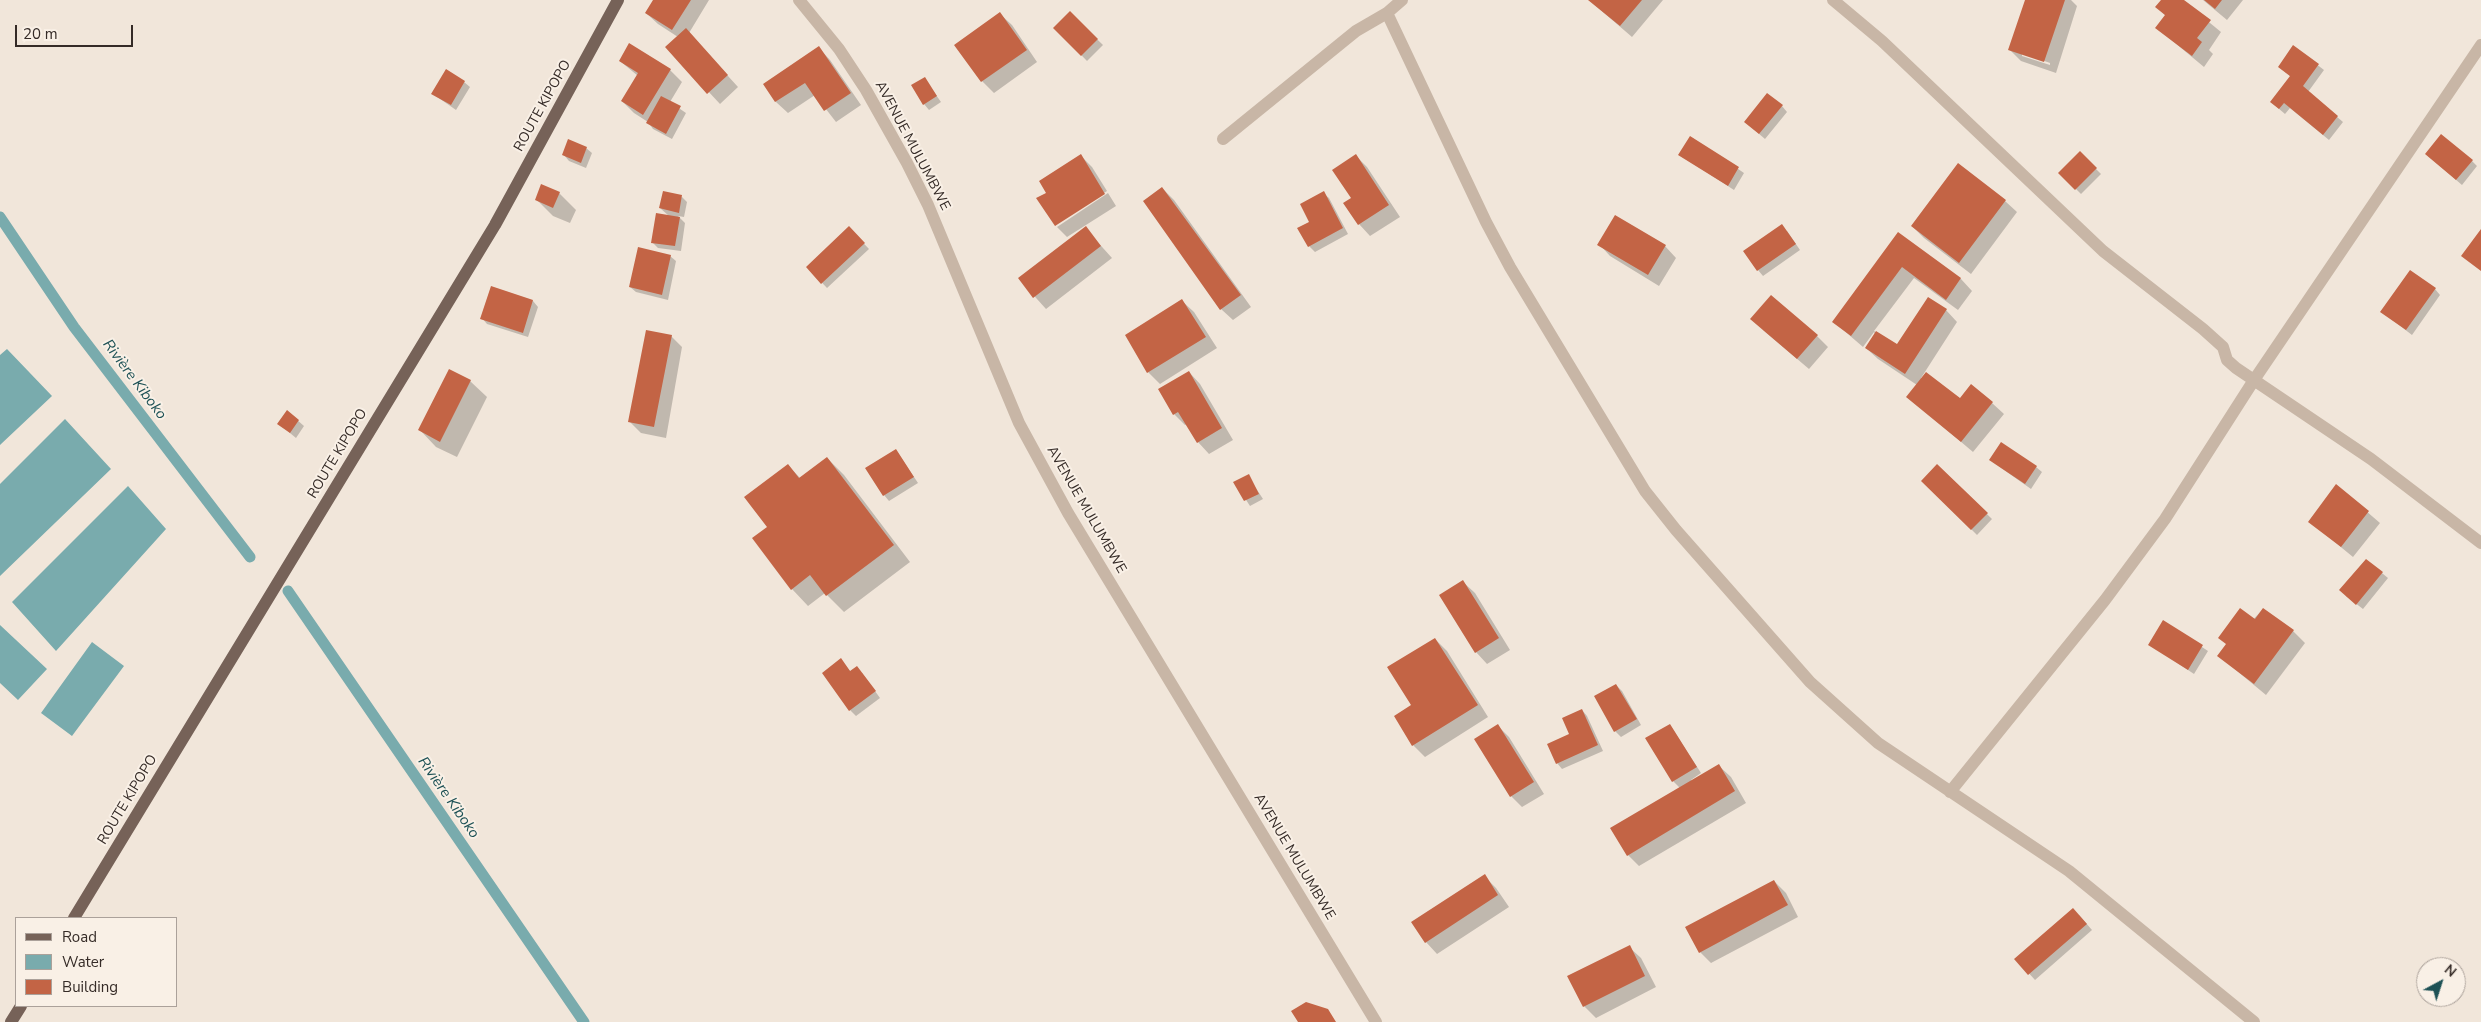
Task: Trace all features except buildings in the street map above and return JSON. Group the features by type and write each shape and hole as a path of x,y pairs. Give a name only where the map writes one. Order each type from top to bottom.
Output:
{"main road":[{"name":"ROUTE KIPOPO","path":"75,917 494,225 618,0"},
{"path":"11,1022 20,1007"}],"street":[{"name":"AVENUE MULUMBWE","path":"799,0 813,14 839,49 885,123 907,163 928,204 1019,423 1068,513 1376,1022"},
{"path":"1224,139 1356,31 1387,13 1402,0"},
{"path":"1833,0 1882,42 2103,251 2203,329 2223,347 2227,360 2371,459 2481,543"},
{"path":"1387,13 1486,222 1506,260 1645,491 1689,545 1810,682 1878,743 2069,871 2254,1022"},
{"path":"1950,792 2105,600 2165,520 2254,380 2481,45"}],"water":[{"path":"7,349 52,396 0,445 0,355"},
{"path":"65,419 111,469 0,576 0,484"},
{"path":"128,486 166,529 56,651 12,602"},
{"path":"0,625 47,669 18,700 0,683"},
{"path":"92,642 124,666 72,736 41,713"}],"waterway":[{"name":"Rivière Kiboko","path":"0,217 74,327 250,557"},
{"name":"Rivière Kiboko","path":"288,591 584,1022"}]}
